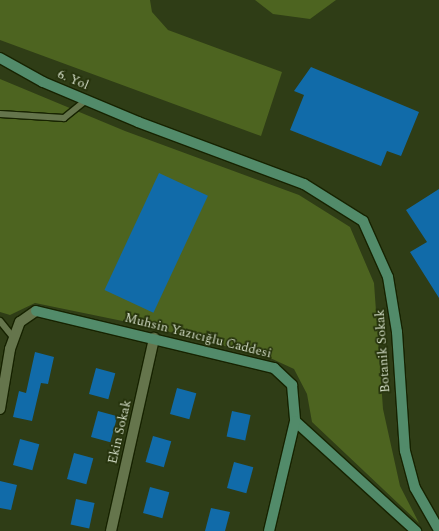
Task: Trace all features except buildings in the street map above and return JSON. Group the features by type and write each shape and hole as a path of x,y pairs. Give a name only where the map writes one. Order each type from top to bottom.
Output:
{"main road":[{"name":"6. Yol","path":"0,58 86,100 138,122"},
{"name":"Botanik Sokak","path":"138,122 304,184 363,220 388,277 397,332 405,451 415,488 438,528"},
{"name":"Muhsin Yazıcığlu Caddesi","path":"36,311 154,338 274,368 292,385 295,421 269,531"},
{"path":"295,421 416,531"}],"street":[{"path":"0,409 14,338 20,322 36,311"},
{"name":"Ekin Sokak","path":"111,531 154,338"}],"lane":[{"path":"0,114 64,118 86,100"},
{"path":"0,321 14,338"}],"green space":[{"path":"0,0 150,0 152,12 168,30 282,72 261,136 0,40"},
{"path":"255,0 336,0 310,19 273,14"},
{"path":"0,79 125,131 299,195 350,227 374,283 383,409 400,486 419,523 312,422 307,394 294,369 268,357 142,325 35,303 10,315 0,312"}]}
